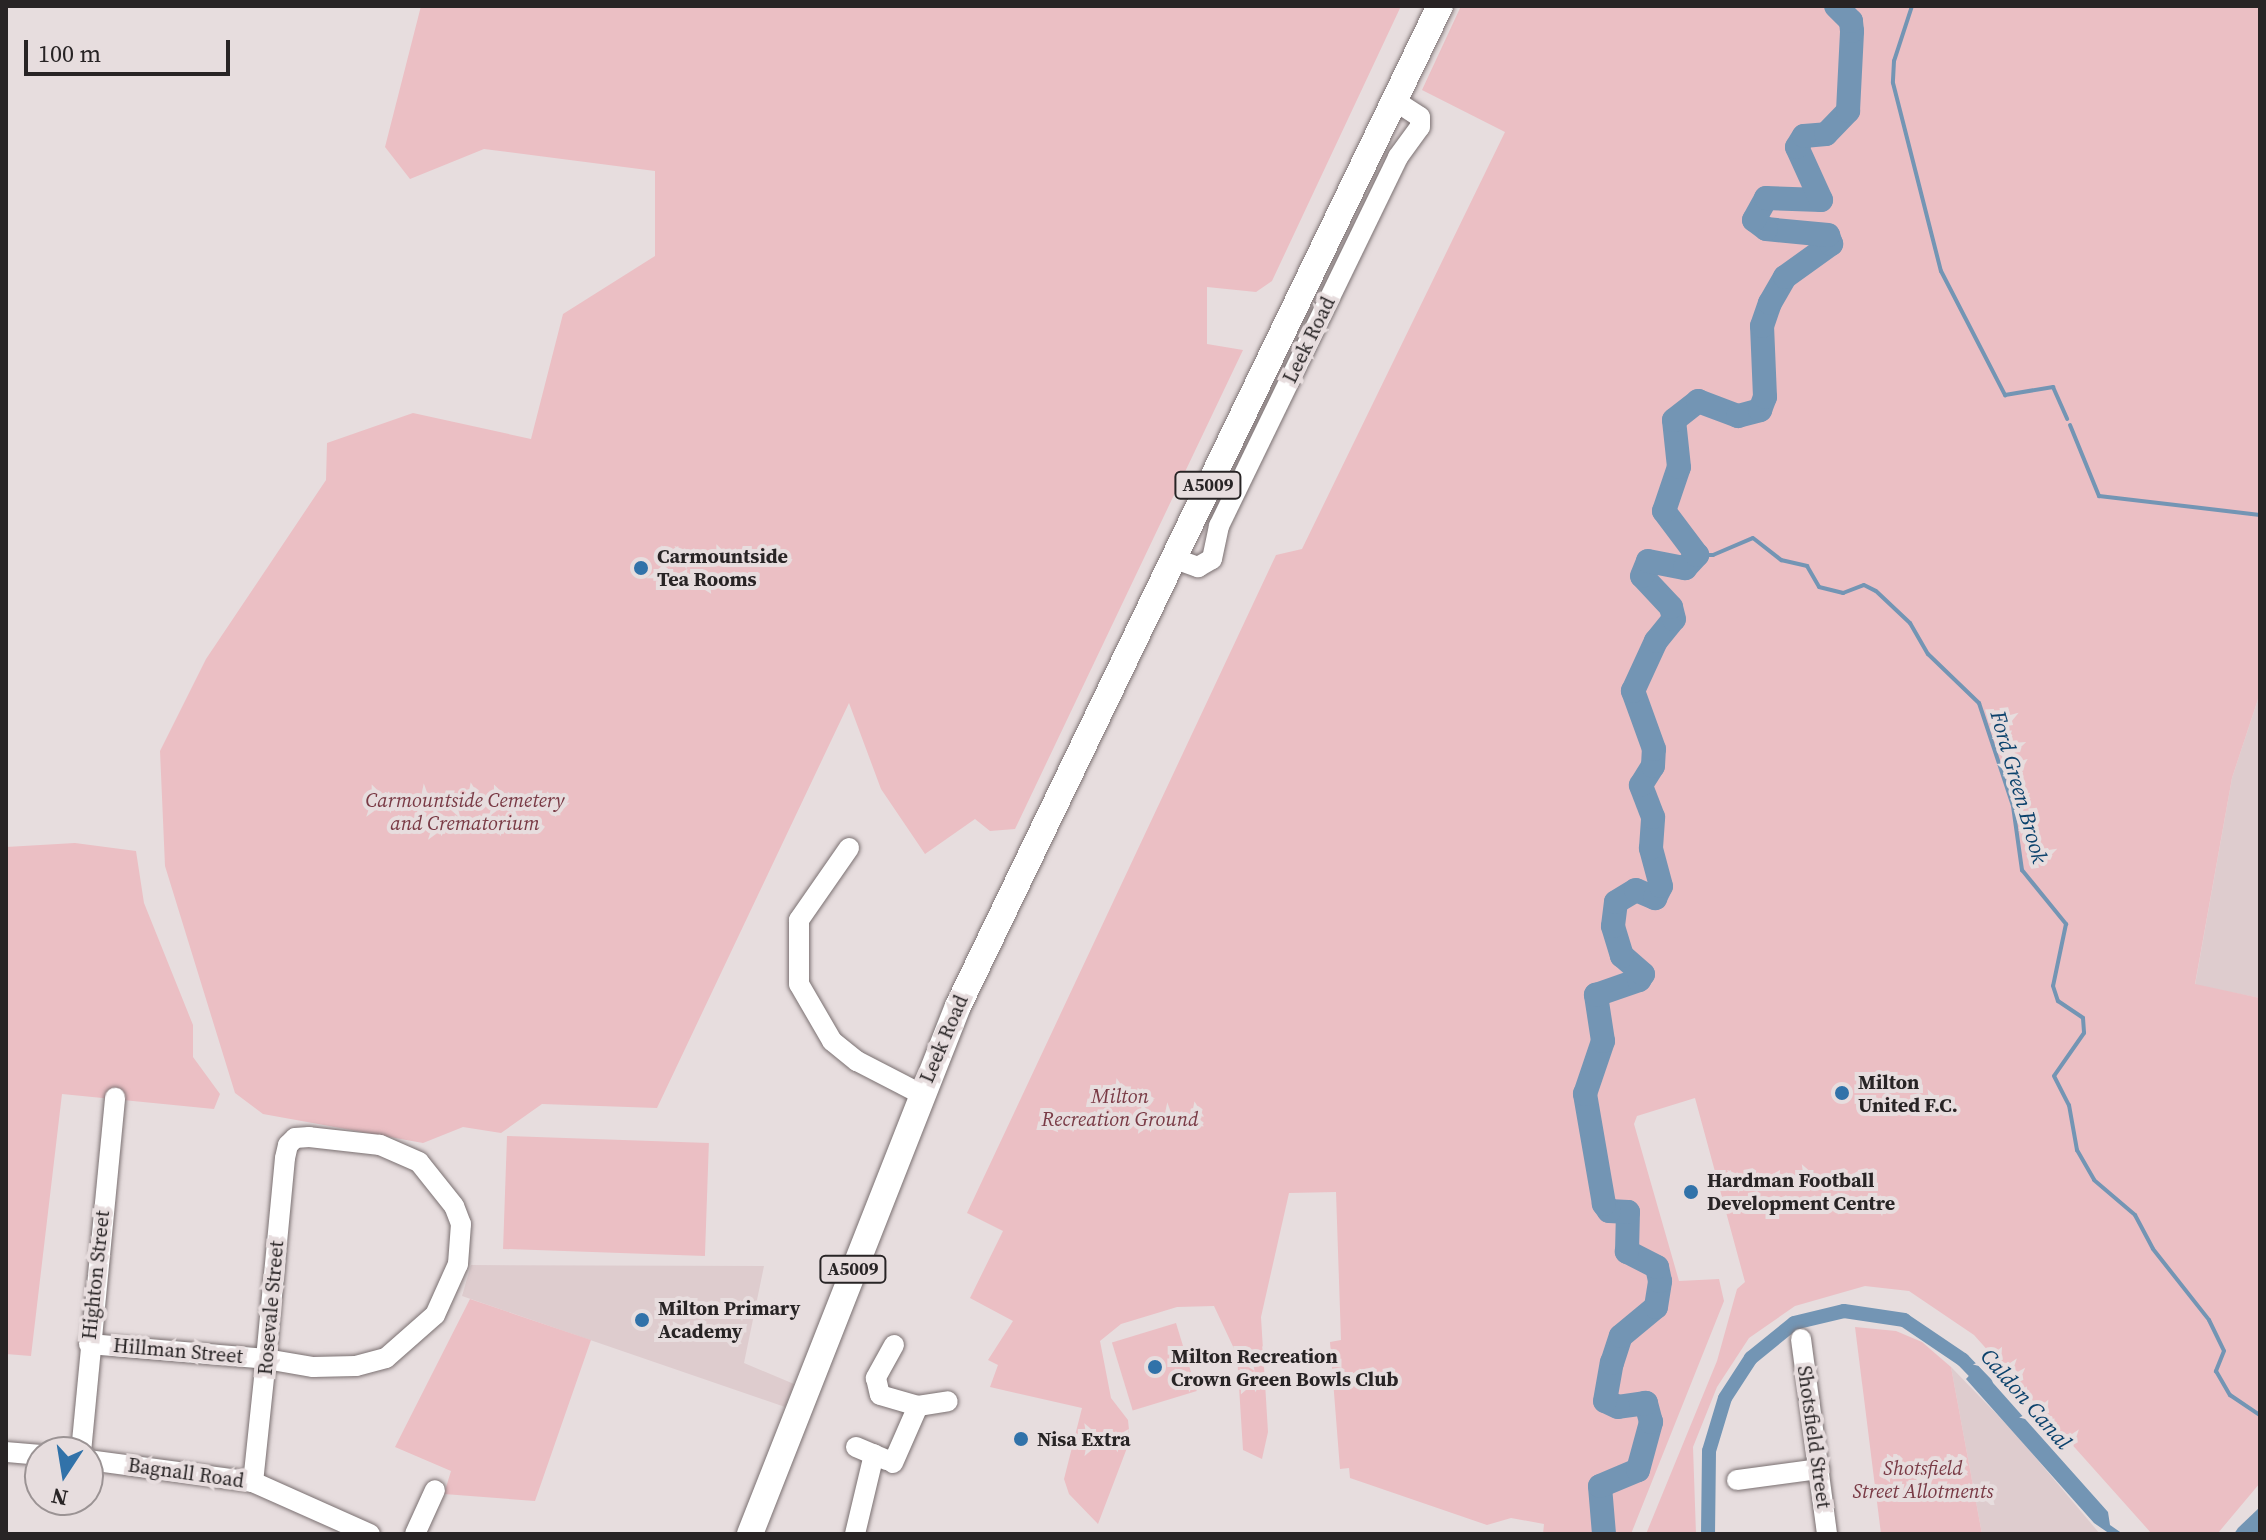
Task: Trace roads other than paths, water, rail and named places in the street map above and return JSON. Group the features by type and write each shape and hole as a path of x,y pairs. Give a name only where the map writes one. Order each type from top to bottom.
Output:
{"main road":[{"name":"Leek Road","path":"750,1534 921,1094 990,936 1440,6"}],"street":[{"name":"Leek Road","path":"1173,558 1198,567 1212,559 1226,512 1398,157 1420,127 1420,117 1412,108 1394,100"},
{"path":"849,848 799,920 799,984 832,1041 857,1061 921,1094"},
{"name":"Highton Street","path":"82,1436 115,1098"},
{"name":"Rosevale Street","path":"253,1482 285,1158 295,1138 380,1145 419,1162 454,1206 461,1224 458,1264 435,1315 386,1358 356,1366 313,1367 266,1359"},
{"name":"Shotsfield Street","path":"1801,1339 1827,1534"},
{"name":"Hillman Street","path":"89,1344 266,1359"},
{"path":"894,1345 876,1378 880,1395 918,1406 948,1401"},
{"path":"855,1534 882,1457 918,1406"},
{"name":"Bagnall Road","path":"104,1462 253,1482 344,1528 370,1534"},
{"path":"1737,1480 1819,1469"},
{"path":"415,1534 435,1490"}],"water":[{"path":"1978,1366 2108,1512 2110,1525 2123,1534 2110,1534 2094,1523 1966,1379"},
{"path":"2260,1507 2258,1534 2234,1534 2238,1528"}],"waterway":[{"path":"1604,1534 1600,1486 1638,1470 1651,1422 1646,1403 1618,1407 1605,1401 1612,1363 1621,1336 1656,1307 1660,1281 1657,1267 1627,1252 1628,1212 1609,1211 1604,1204 1585,1094 1603,1041 1596,995 1639,980 1643,974 1622,956 1613,926 1616,902 1636,890 1655,898 1661,886 1651,848 1653,817 1641,785 1653,766 1654,749 1633,691 1656,641 1674,619 1671,607 1642,576 1648,561 1685,568 1697,555 1664,511 1679,467 1674,420 1698,401 1738,416 1760,410 1765,397 1762,326 1770,303 1785,277 1831,244 1828,235 1766,229 1754,220 1766,198 1821,200 1797,147 1804,136 1826,134 1848,111 1851,21 1836,6"},
{"path":"1912,6 1894,61 1893,83 1941,271 2005,395 2053,387 2067,419"},
{"path":"2070,425 2099,496 2260,515"},
{"name":"Ford Green Brook","path":"1697,555 1713,555 1753,538 1781,560 1807,566 1819,587 1843,593 1864,585 1876,591 1910,623 1928,654 1979,703 2013,806 2022,870 2066,924 2053,986 2058,1001 2083,1018 2084,1033 2054,1076 2069,1105 2077,1150 2094,1180 2135,1215 2153,1249 2209,1320 2224,1351 2216,1371 2230,1395 2260,1415"},
{"name":"Caldon Canal","path":"1708,1534 1709,1451 1725,1398 1751,1358 1794,1323 1844,1311 1904,1320 1963,1360 1986,1384"}],"place":[{"name":"Carmountside Tea Rooms","path":"641,568"},
{"name":"Milton United F.C.","path":"1842,1093"},
{"name":"Hardman Football Development Centre","path":"1691,1192"},
{"name":"Milton Primary Academy","path":"642,1320"},
{"name":"Milton Recreation Crown Green Bowls Club","path":"1155,1367"},
{"name":"Nisa Extra","path":"1021,1439"}],"park label":[{"name":"Carmountside Cemetery and Crematorium","path":"465,812"},
{"name":"Milton Recreation Ground","path":"1120,1108"},
{"name":"Shotsfield Street Allotments","path":"1923,1480"}]}
